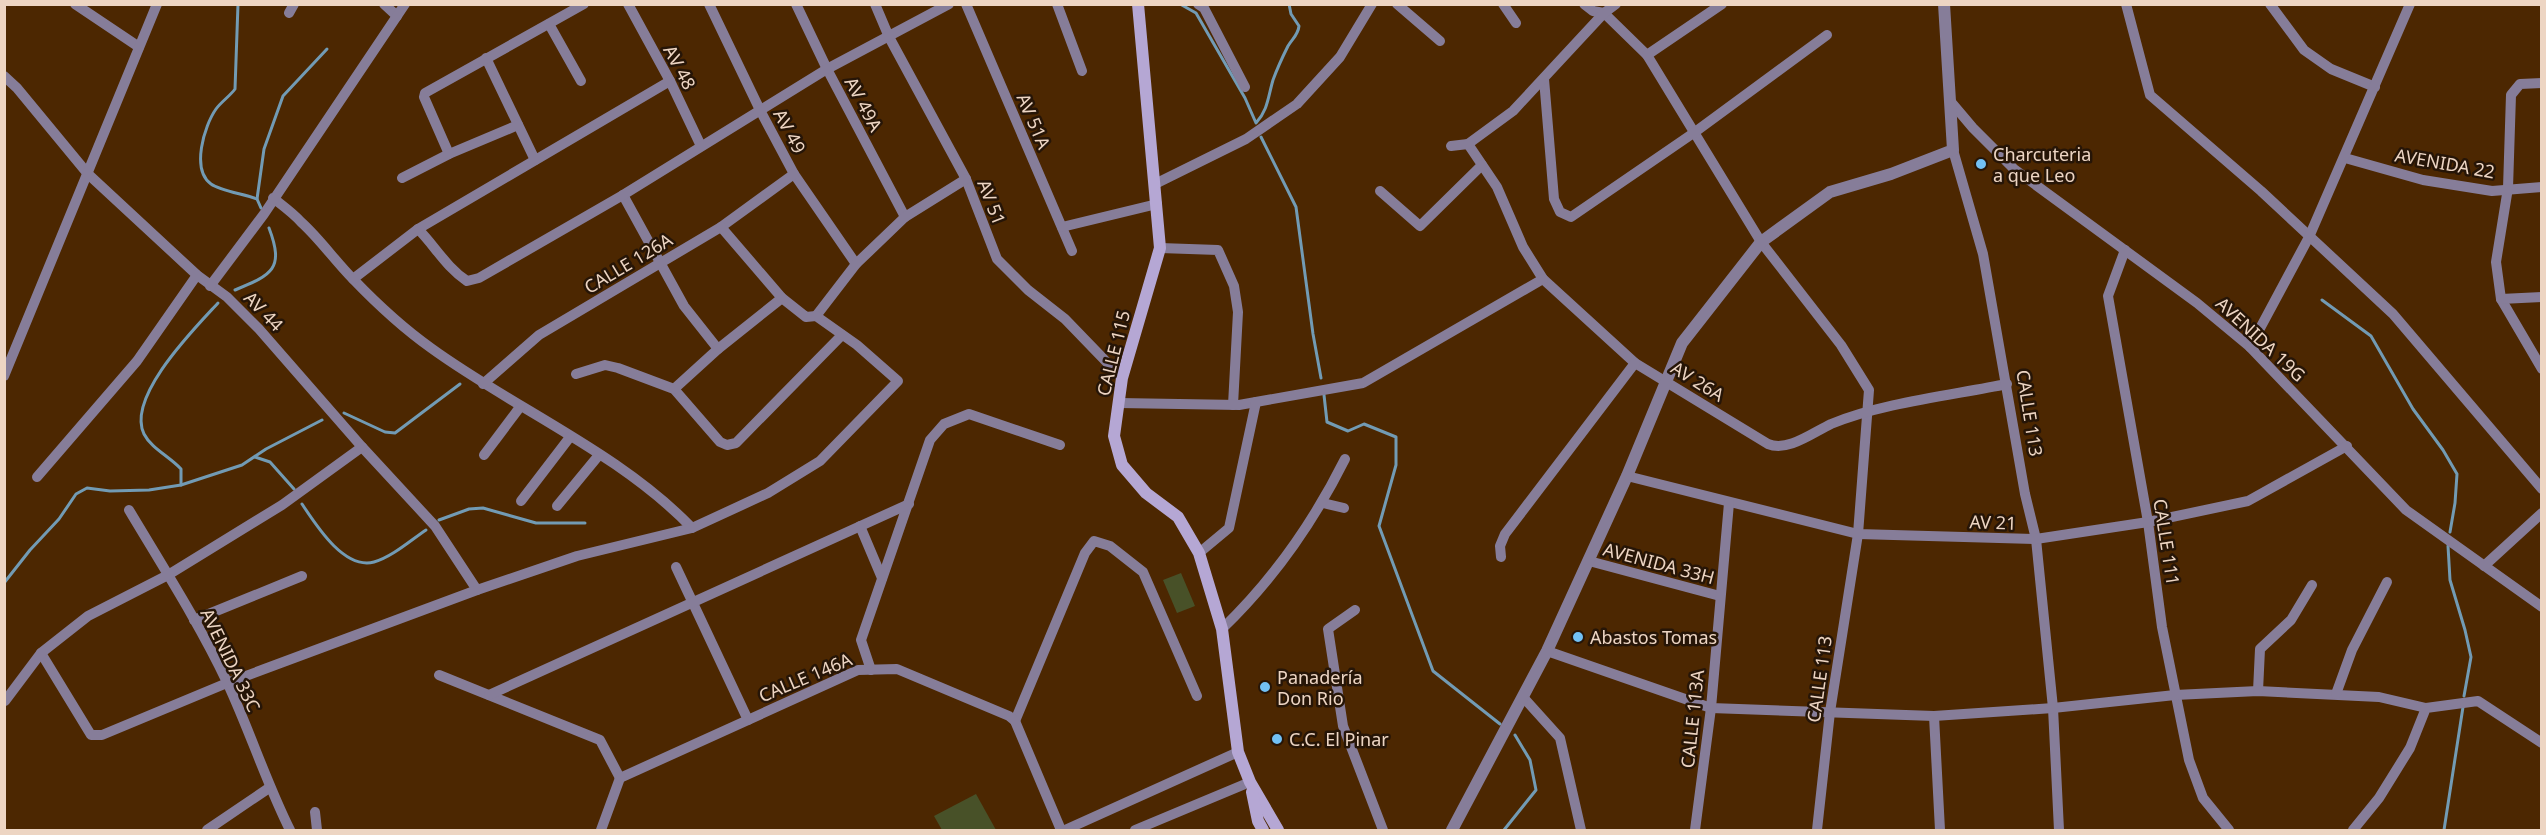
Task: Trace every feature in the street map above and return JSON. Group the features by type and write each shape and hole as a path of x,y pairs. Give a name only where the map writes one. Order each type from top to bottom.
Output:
{"main road":[{"name":"CALLE 115","path":"1138,4 1160,248 1122,378 1114,436 1122,465 1146,493 1178,517 1199,553 1222,629 1238,752 1250,782 1278,831"},
{"name":"CALLE 115","path":"1250,782 1258,821 1263,831"}],"street":[{"path":"75,4 139,47"},
{"path":"4,376 157,4"},
{"path":"384,4 397,16"},
{"path":"210,286 405,4"},
{"path":"449,154 424,97 425,93 584,4"},
{"name":"AV 48","path":"628,4 670,81 701,146"},
{"name":"AV 49","path":"709,4 794,174 856,264"},
{"name":"AV 49A","path":"796,4 827,69 905,217"},
{"name":"AV 51","path":"875,4 889,37 966,180 997,259 1028,290 1065,319 1122,378"},
{"path":"418,229 437,254 467,280 479,278 623,195 761,112 827,69 949,4"},
{"name":"AV 51A","path":"966,4 1072,251"},
{"path":"1057,4 1082,71"},
{"path":"1198,4 1204,8 1245,87"},
{"path":"1155,184 1246,139 1297,104 1340,57 1372,4"},
{"path":"1397,4 1440,41"},
{"path":"1503,4 1516,23"},
{"path":"1584,4 1593,11 1604,13"},
{"path":"1451,146 1468,144 1513,111 1604,13 1616,4"},
{"path":"1647,56 1722,4"},
{"name":"CALLE 113","path":"1944,4 1953,150 1983,254 2025,494 2036,539 2053,708 2059,831"},
{"path":"2126,4 2150,95 2261,191 2393,314 2541,489"},
{"path":"2270,4 2304,50 2331,69 2375,87"},
{"path":"2250,347 2309,237 2410,4"},
{"name":"CALLE 113","path":"1604,13 1647,56 1761,242 1841,345 1869,390 1858,534 1830,712 1817,831"},
{"path":"549,24 581,81"},
{"path":"1544,79 1554,199 1560,212 1566,217 1578,214 1827,35"},
{"path":"486,58 535,160"},
{"name":"AV 44","path":"4,76 17,88 88,174 197,275 227,297 259,328 362,447 435,526 477,590"},
{"path":"353,279 418,229 670,81"},
{"path":"2541,83 2520,84 2511,95 2508,188 2496,262 2501,299 2541,369"},
{"name":"AVENIDA 19G","path":"1951,102 2014,169 2197,303 2250,347 2406,510 2541,607"},
{"path":"402,178 449,154 518,125"},
{"name":"AV 26A","path":"1468,144 1506,202 1529,258 1544,279 1635,363 1767,444 1783,447 1834,423 1868,412 2007,384"},
{"path":"1452,831 1547,651 1627,476 1682,343 1761,242 1830,192 1891,174 1953,150"},
{"name":"AVENIDA 22","path":"2345,158 2423,180 2492,191 2541,187"},
{"path":"1380,191 1420,226 1482,165"},
{"name":"CALLE 126A","path":"483,384 539,335 721,226 794,174"},
{"path":"816,316 856,264 905,217 966,180"},
{"path":"623,195 662,262 684,306 718,349"},
{"path":"273,198 302,222 353,279 390,315 429,347 667,502 692,528"},
{"path":"1062,227 1157,204"},
{"path":"41,653 91,735 102,735 227,682 477,590 577,556 692,528 768,494 820,462 898,381 816,316 806,317 782,298 721,226"},
{"path":"1160,248 1218,250 1234,286 1238,312 1233,405"},
{"name":"CALLE 111","path":"2125,250 2108,296 2148,522 2162,627 2190,760 2204,798 2229,831"},
{"path":"37,477 137,361 197,275"},
{"path":"1119,403 1233,405 1370,381 1544,279"},
{"path":"2501,299 2541,297"},
{"path":"674,389 718,349 782,298"},
{"path":"576,374 605,365 674,389 720,442 727,445 736,443 842,335"},
{"path":"1501,557 1500,546 1506,534 1635,363"},
{"path":"1199,553 1229,528 1256,402"},
{"path":"484,455 520,407"},
{"path":"871,670 861,640 930,440 944,424 969,414 1060,445"},
{"path":"522,501 570,437"},
{"name":"AV 21","path":"1627,476 1858,534 2036,539 2148,522 2248,501 2347,446"},
{"path":"5,701 41,653 88,616 168,575 282,505 362,447"},
{"path":"557,506 599,456"},
{"path":"1222,629 1254,598 1323,503 1345,459"},
{"path":"1323,503 1344,508"},
{"name":"CALLE 113A","path":"1695,831 1711,708 1729,503"},
{"path":"489,695 909,504"},
{"name":"AVENIDA 33C","path":"129,510 194,620 227,682 269,788 290,831"},
{"path":"2484,566 2541,513"},
{"path":"860,526 882,578"},
{"path":"1197,696 1143,572 1110,546 1094,541 1085,553 1015,721 1063,831 1238,752"},
{"name":"AVENIDA 33H","path":"1589,561 1720,596"},
{"path":"676,567 748,720"},
{"path":"194,620 302,576"},
{"path":"2336,694 2352,650 2387,582"},
{"path":"2258,690 2260,649 2291,620 2312,585"},
{"path":"1355,610 1328,628 1343,726 1383,831"},
{"path":"1547,651 1711,708 1934,716 2258,690 2379,697 2426,708 2478,700 2541,743"},
{"name":"CALLE 146A","path":"620,778 858,670 897,669 1009,716 1015,721"},
{"path":"439,675 600,740 620,778 601,831"},
{"path":"1523,697 1560,738 1581,831"},
{"path":"2353,831 2379,798 2410,748 2426,708"},
{"path":"1934,716 1940,831"},
{"path":"1135,831 1250,782"},
{"path":"207,831 269,788"},
{"path":"315,812 317,831"}],"green space":[{"path":"1181,573 1195,606 1177,613 1163,580"},
{"path":"976,794 996,830 942,830 934,816"}],"waterway":[{"path":"238,4 235,89 216,109 207,126 202,148 202,169 211,184 257,199 261,208"},
{"path":"1180,4 1196,13 1245,98 1256,123 1265,108 1280,63 1299,26 1291,14 1289,4"},
{"path":"257,199 264,149 283,96 327,49"},
{"path":"1261,137 1296,207 1321,378"},
{"path":"235,290 266,275 275,262 276,253 269,228"},
{"path":"2322,300 2371,336 2413,409 2443,450 2457,474 2450,532"},
{"path":"181,485 181,469 147,439 141,419 145,401 153,383 180,346 218,303"},
{"path":"344,413 385,432 395,433 460,384"},
{"path":"1324,395 1327,422 1348,431 1364,424 1396,437 1396,465 1379,526 1433,671 1500,724"},
{"path":"4,583 59,519 76,494 87,488 110,491 149,490 181,485 242,465 266,449 322,420"},
{"path":"255,457 270,462 294,489"},
{"path":"302,504 332,544 342,553 363,563 374,562 388,556 426,530"},
{"path":"439,520 469,509 483,508 536,523 585,523"},
{"path":"2448,546 2450,580 2471,657 2464,696"},
{"path":"2444,830 2463,707"},
{"path":"1504,830 1536,790 1530,760 1515,735"}],"place":[{"name":"Charcuteria a que Leo","path":"1981,164"},
{"name":"Abastos Tomas","path":"1578,637"},
{"name":"Panadería Don Rio","path":"1265,687"},
{"name":"C.C. El Pinar","path":"1277,739"}]}
